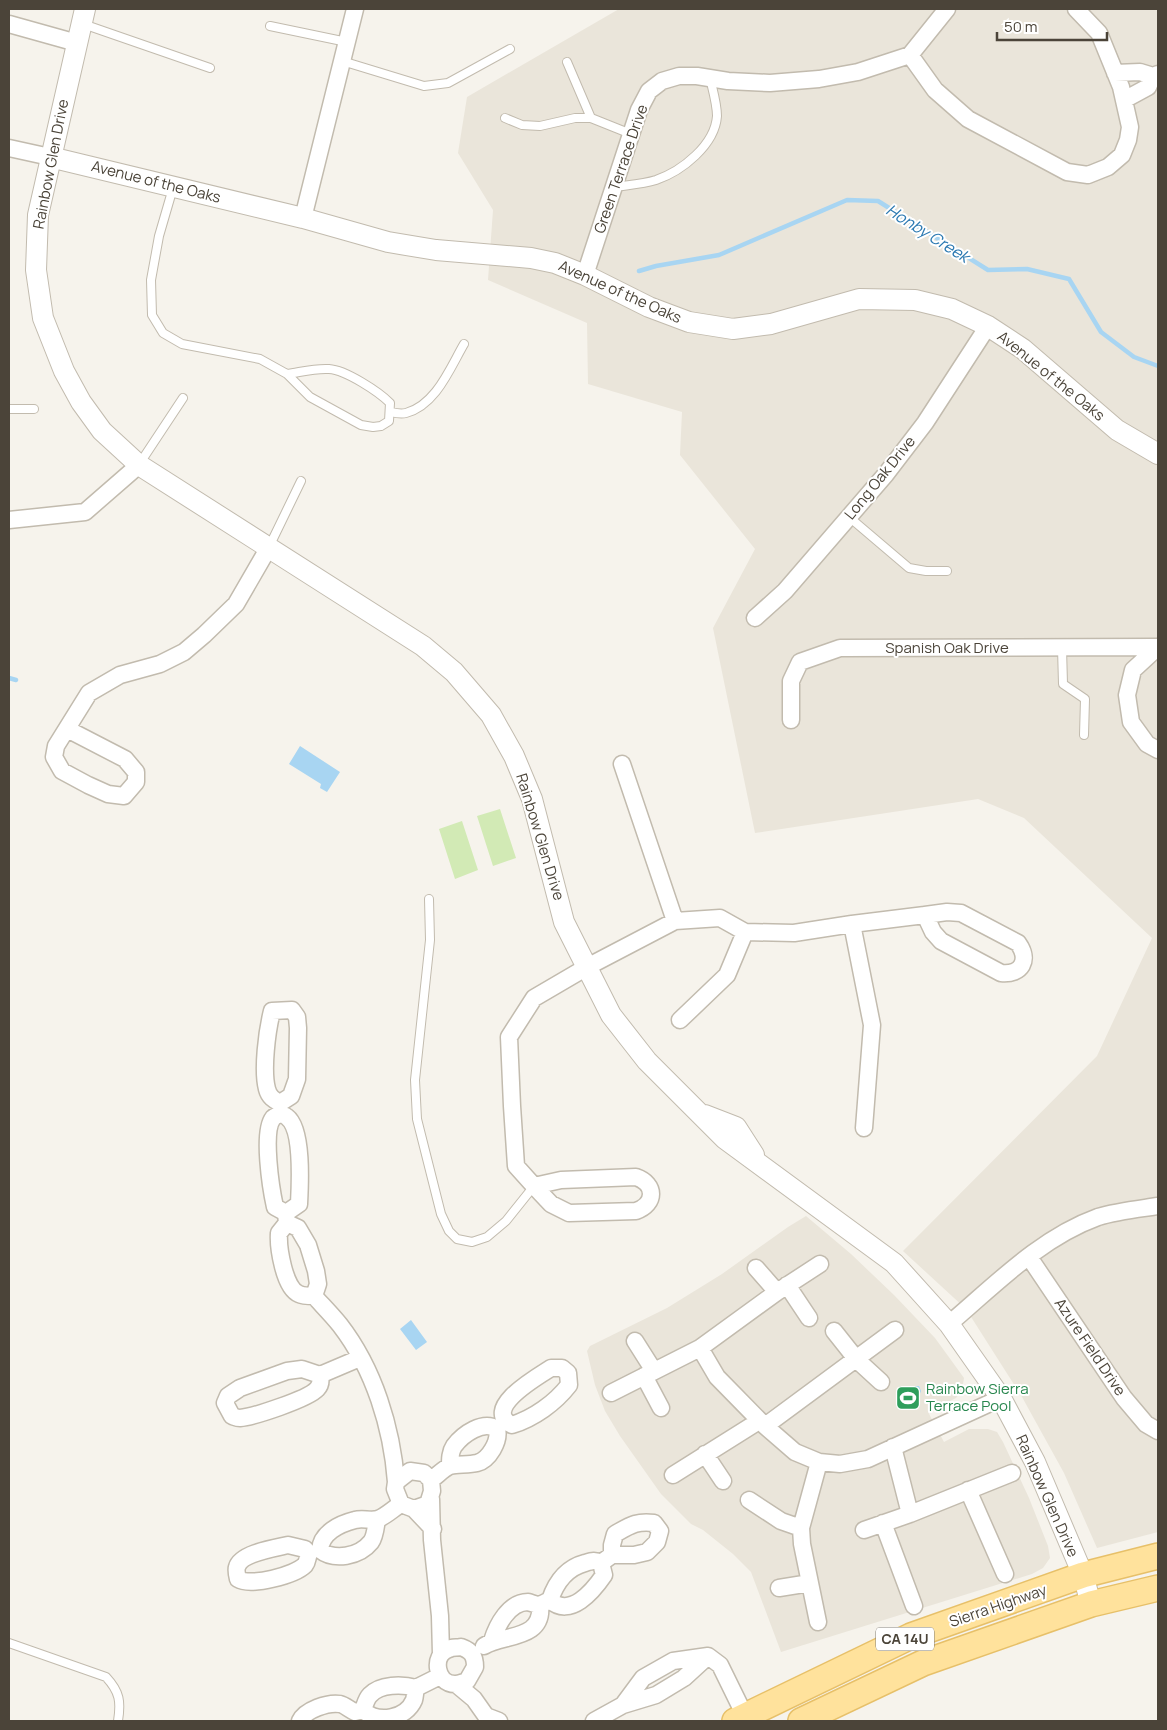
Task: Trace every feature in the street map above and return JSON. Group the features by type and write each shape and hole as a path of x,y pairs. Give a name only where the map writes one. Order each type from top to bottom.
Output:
{"main road":[{"name":"Sierra Highway","path":"740,1718 911,1636 1083,1576 1158,1556"},
{"name":"Sierra Highway","path":"802,1721 923,1663 1090,1604 1158,1588"}],"street":[{"path":"303,218 355,9"},
{"path":"947,9 910,55 935,90 968,119 1066,172 1088,174 1108,167 1122,155 1128,140 1130,127 1124,100 1099,33 1076,9"},
{"name":"Rainbow Glen Drive","path":"83,16 38,215 36,270 43,318 64,371 81,402 102,431 139,465 422,646 454,672 491,715 514,756 532,799 564,922 611,1016 647,1061 696,1112 736,1127 761,1164 894,1262 949,1324 1001,1398 1035,1462 1083,1576 1090,1604"},
{"path":"9,24 77,43"},
{"name":"Green Terrace Drive","path":"585,275 639,110 649,91 662,81 678,76 770,83 819,79 858,72 910,55"},
{"path":"1115,73 1140,72 1155,75 1148,87 1124,100"},
{"name":"Avenue of the Oaks","path":"9,148 50,156 303,218 388,242 436,250 531,258 554,263 585,275 657,310 689,322 732,329 771,324 859,299 915,300 952,309 988,326 1023,349 1117,430 1158,454"},
{"name":"Long Oak Drive","path":"755,618 784,591 886,474 925,423 988,326"},
{"path":"9,520 85,512 139,465"},
{"path":"66,729 125,759 136,772 136,782 124,796 108,794 62,771 54,757 56,746 66,729 89,693 120,675 160,664 184,652 204,635 236,604 269,547"},
{"path":"1157,647 1134,670 1127,695 1131,722 1147,744 1158,750"},
{"name":"Spanish Oak Drive","path":"791,720 791,681 800,662 840,648 1157,647"},
{"path":"622,764 675,921"},
{"path":"534,1186 561,1180 636,1177 644,1180 649,1186 651,1194 649,1202 644,1208 636,1212 570,1213 551,1204 534,1186 516,1166 509,1037 534,998 587,967 675,921 720,918 745,932 794,933 947,912 961,913 1018,943 1024,951 1024,961 1019,969 1011,974 1001,973 941,940 933,932 926,915"},
{"path":"852,924 872,1025 864,1128"},
{"path":"680,1020 727,975 745,932"},
{"path":"314,1296 318,1284 308,1245 298,1228 287,1218 275,1207 271,1192 267,1154 268,1132 272,1119 280,1108 291,1096 297,1079 298,1028 297,1017 292,1010 272,1011 268,1025 267,1089 272,1099 280,1108 288,1117 292,1124 298,1141 300,1180 298,1204 287,1218 279,1233 278,1245 282,1264 291,1287 298,1294 314,1296 340,1326 366,1366 383,1414 394,1456 395,1489 407,1506 433,1529"},
{"path":"949,1324 1029,1257 1064,1233 1099,1217 1158,1206"},
{"name":"Azure Field Drive","path":"1029,1257 1124,1398 1146,1424 1158,1430"},
{"path":"611,1393 700,1348 820,1264"},
{"path":"756,1268 782,1289 809,1318"},
{"path":"673,1475 705,1454 762,1423 857,1360 895,1330"},
{"path":"834,1331 857,1360 881,1382"},
{"path":"635,1341 661,1408"},
{"path":"700,1348 717,1377 762,1423 796,1452 819,1462 840,1464 868,1458 1001,1398"},
{"path":"320,1375 321,1381 317,1389 307,1396 259,1413 240,1418 232,1416 225,1403 228,1396 240,1388 288,1372 302,1369 320,1375 360,1358"},
{"path":"431,1480 450,1466 463,1466 480,1462 497,1442 501,1425 481,1426 459,1440 452,1451 450,1466"},
{"path":"893,1447 910,1514"},
{"path":"705,1454 723,1481"},
{"path":"394,1456 410,1471 424,1473 431,1480 432,1540 440,1616 441,1654"},
{"path":"818,1622 802,1544 802,1528 819,1462"},
{"path":"396,1482 410,1471"},
{"path":"864,1530 910,1514 1012,1473"},
{"path":"968,1490 1005,1574"},
{"path":"377,1519 371,1542 362,1549 350,1555 337,1557 314,1552 324,1535 334,1529 355,1520 377,1519 407,1506 428,1504 431,1499"},
{"path":"749,1500 781,1521 802,1528"},
{"path":"883,1523 914,1606"},
{"path":"492,1641 501,1620 518,1605 527,1602 545,1603 568,1607 584,1599 596,1587 604,1574 607,1559 578,1564 563,1575 545,1603 536,1626 509,1639 492,1641 466,1650 448,1649 441,1654 438,1660 440,1676 448,1682 456,1684 474,1699 486,1716 499,1721"},
{"path":"779,1588 810,1582"},
{"path":"440,1616 466,1650 475,1667 467,1680 456,1684"},
{"path":"594,1721 623,1705 656,1695 684,1678 708,1656 720,1665 740,1718"},
{"path":"471,1675 474,1699"},
{"path":"356,1714 368,1696 374,1692 390,1686 410,1686 416,1688 440,1676"},
{"path":"300,1721 302,1717 316,1709 336,1704 342,1704 356,1714 380,1719 392,1718 409,1708 414,1699 416,1688"}],"lane":[{"path":"83,16 210,68"},
{"path":"270,26 346,42"},
{"path":"342,61 424,86 448,83 510,49"},
{"path":"567,62 592,118"},
{"path":"613,188 655,181 688,163 702,148 712,133 717,119 717,108 710,78"},
{"path":"505,118 522,125 540,126 575,118 592,118 631,134"},
{"path":"174,187 159,236 151,280 152,315 163,333 182,344 260,359 287,374 310,397 361,425 381,426 389,421 390,403 380,393 332,369 287,374"},
{"path":"391,412 405,414 423,405 432,396 464,344"},
{"path":"139,465 184,398"},
{"path":"9,408 34,409"},
{"path":"269,547 301,481"},
{"path":"849,517 908,568 926,571 947,571"},
{"path":"1062,648 1063,684 1085,699 1084,735"},
{"path":"429,899 430,940 415,1080 418,1119 441,1214 449,1231 457,1239 472,1242 487,1237 506,1221 534,1186"},
{"path":"9,1643 106,1677 115,1687 121,1706 118,1721"}],"shaded area":[{"path":"619,9 1158,9 1158,1532 1097,1548 1064,1473 1022,1397 966,1309 903,1251 1097,1056 1152,938 1024,818 978,799 755,833 713,628 755,549 680,455 682,412 588,384 587,323 488,280 493,210 458,153 467,97"},
{"path":"806,1216 851,1254 894,1295 935,1338 964,1378 962,1390 956,1398 928,1412 944,1442 969,1429 988,1429 997,1432 1029,1498 1048,1546 1050,1558 1043,1568 1032,1574 781,1652 751,1572 733,1554 703,1530 691,1524 661,1494 620,1436 605,1411 595,1385 587,1351 590,1346 667,1308 722,1274"}],"green space":[{"path":"500,809 516,858 493,866 477,816"},
{"path":"462,821 478,870 455,879 439,829"}],"water":[{"path":"300,746 340,772 327,792 320,788 321,784 289,764"},
{"path":"411,1320 427,1342 416,1350 400,1329"},
{"name":"Rainbow Sierra Terrace Pool","path":"919,1386 921,1391 918,1398 909,1406 898,1407 896,1403 901,1394"}],"waterway":[{"name":"Honby Creek","path":"639,271 656,266 719,255 847,200 878,201 988,270 1027,269 1069,279 1101,332 1134,357 1158,366"},
{"name":"Honby Creek","path":"9,678 16,680"}],"place":[{"name":"Rainbow Sierra Terrace Pool","path":"908,1398"}]}
